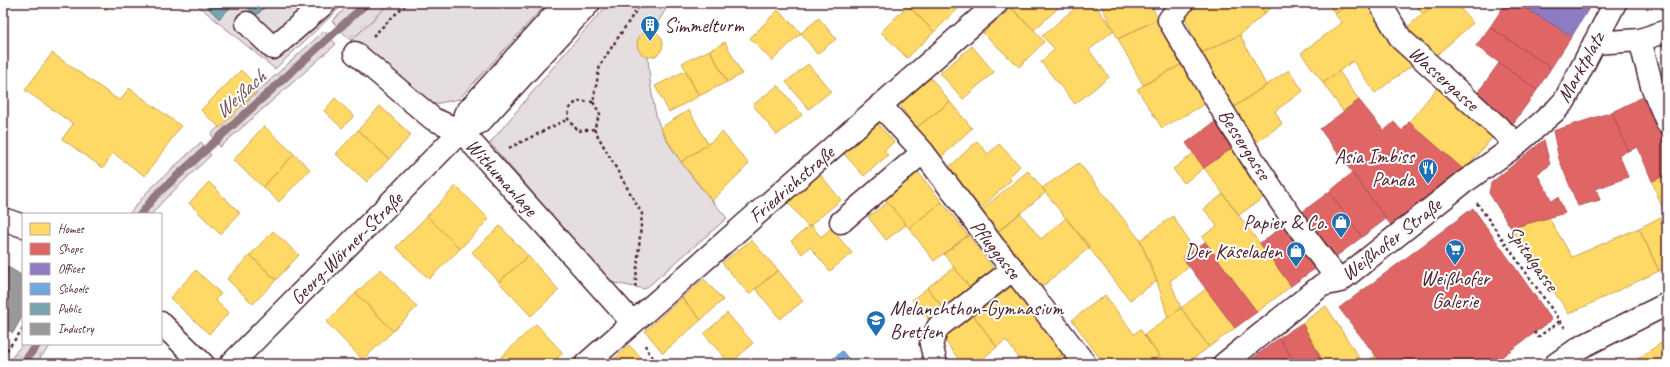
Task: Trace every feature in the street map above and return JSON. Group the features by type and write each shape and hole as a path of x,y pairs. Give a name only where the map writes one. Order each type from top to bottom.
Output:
{"street":[{"path":"247,23 273,48 325,3"},
{"name":"Georg-Wörner-Straße","path":"461,131 465,114 565,3"},
{"name":"Georg-Wörner-Straße","path":"231,364 461,131 480,122 589,3"},
{"name":"Friedrichstraße","path":"586,364 997,3"},
{"name":"Bessergasse","path":"1182,3 1169,20 1221,110 1291,215 1340,281"},
{"name":"Wassergasse","path":"1380,3 1401,39 1508,136 1511,149"},
{"name":"Marktplatz","path":"1556,110 1564,100 1615,3"},
{"path":"1594,44 1640,40 1667,31"},
{"path":"1640,40 1652,86 1667,121"},
{"name":"Withumanlage","path":"355,53 434,119 461,131 632,322"},
{"name":"Pfluggasse","path":"880,106 922,152 995,248 1013,277 1045,319 1085,364"},
{"name":"Weißhofer Straße","path":"1224,364 1322,285 1340,281 1463,183 1511,149 1556,110"},
{"path":"841,222 922,152"},
{"path":"3,219 22,226"},
{"path":"936,364 931,344 938,327 1013,277"},
{"path":"1556,364 1579,348 1667,304"},
{"path":"162,324 203,364"}],"path":[{"path":"355,53 407,3"},
{"path":"594,129 600,114 593,102 600,65 641,3"},
{"path":"593,102 577,101 569,109 568,119 578,131 594,129"},
{"path":"508,148 568,119"},
{"path":"594,129 642,214 632,322"},
{"name":"Spitalgasse","path":"1463,183 1579,348"},
{"path":"1534,332 1538,337 1560,321"},
{"path":"3,355 22,330"}],"green space":[{"path":"195,3 345,3 275,69"},
{"path":"351,3 390,3 351,41 332,21"},
{"path":"390,3 547,3 459,99 430,105 351,41"},
{"path":"609,3 670,3 653,28 639,37 637,43 638,48 642,54 648,57 650,83 656,114 667,141 700,186 727,218 645,289 609,282 490,143"},
{"path":"324,31 336,44 220,147 211,134"},
{"path":"201,142 211,155 162,202 153,213 130,213 148,191"},
{"path":"22,344 51,345 35,364 7,364"}],"building: Homes":[{"path":"95,3 110,3 106,10"},
{"path":"910,3 964,3 934,32 908,5"},
{"path":"1017,3 1064,3 1034,30 1011,8"},
{"path":"1081,3 1093,3 1114,30 1089,50 1109,77 1075,104 1041,62 1055,49 1042,36"},
{"path":"1100,3 1150,3 1158,19 1118,39"},
{"path":"1199,3 1257,3 1265,13 1240,35 1201,53 1184,15"},
{"path":"1257,3 1277,3 1265,13"},
{"path":"1328,3 1350,3 1335,14"},
{"path":"1350,3 1372,3 1415,63 1375,93 1353,61 1323,83 1301,53 1342,23 1335,14"},
{"path":"1414,3 1435,3 1423,14"},
{"path":"1435,3 1456,3 1473,23 1431,60 1404,30"},
{"path":"908,5 934,32 907,58 881,32"},
{"path":"1011,8 1044,42 1019,67 983,33"},
{"path":"778,10 801,33 772,61 750,38"},
{"path":"819,18 836,39 817,54 801,33"},
{"path":"1158,19 1182,64 1143,85 1118,39"},
{"name":"Simmelturm","path":"650,31 659,35 663,44 659,53 650,57 641,53 637,44 641,35"},
{"path":"1240,35 1266,85 1231,109 1201,53"},
{"path":"725,42 742,74 727,82 710,50"},
{"path":"972,46 994,72 963,99 940,73"},
{"path":"710,50 727,82 699,96 682,63"},
{"path":"52,53 120,101 129,88 181,126 145,176 113,153 103,168 62,139 73,124 25,90"},
{"path":"808,64 831,91 809,109 786,82"},
{"path":"1182,64 1205,104 1162,128 1137,89"},
{"path":"241,70 259,88 220,128 201,110"},
{"path":"1289,70 1303,91 1275,111 1282,124 1254,144 1231,109"},
{"path":"685,71 699,96 669,112 655,86"},
{"path":"1339,71 1359,100 1343,111 1323,83"},
{"path":"931,78 950,102 916,128 898,103"},
{"path":"778,85 802,115 777,135 753,105"},
{"path":"1437,88 1493,137 1464,170 1409,122"},
{"path":"335,98 354,116 342,128 324,111"},
{"path":"950,102 972,128 939,159 916,128"},
{"path":"380,106 411,135 389,159 358,130"},
{"path":"689,110 708,144 681,162 660,128"},
{"path":"3,115 7,116 3,131"},
{"path":"878,124 894,142 884,151 888,155 864,176 844,154"},
{"path":"264,126 294,154 263,187 233,160"},
{"path":"358,130 389,159 367,182 336,154"},
{"path":"722,132 749,164 712,201 681,162 708,144"},
{"path":"977,141 988,154 999,144 1020,166 1009,177 1011,180 981,208 946,170"},
{"path":"1235,146 1270,193 1239,215 1204,168"},
{"path":"1194,153 1204,168 1184,183 1173,169"},
{"path":"294,154 310,169 279,202 263,187"},
{"path":"1079,163 1140,240 1157,281 1130,300 1042,188"},
{"path":"917,171 942,202 909,228 884,198"},
{"path":"1028,171 1046,192 999,231 981,210"},
{"path":"820,174 841,200 808,227 787,201"},
{"path":"1667,175 1667,267 1659,271 1639,228 1665,215 1652,181"},
{"path":"209,182 240,213 220,234 189,203"},
{"path":"456,186 489,219 460,249 427,216"},
{"path":"1223,194 1291,286 1257,312 1202,237 1217,226 1204,209"},
{"path":"888,202 906,225 886,240 868,217"},
{"path":"942,202 968,235 934,261 909,228"},
{"path":"1020,213 1041,239 1066,218 1090,247 1042,287 997,232"},
{"path":"427,216 460,249 429,279 396,247"},
{"path":"1173,216 1194,250 1183,258 1189,267 1170,281 1181,308 1168,318 1157,281 1140,240"},
{"path":"1549,218 1572,257 1639,228 1659,271 1569,314 1511,228"},
{"path":"811,225 821,237 831,228 852,253 830,271 810,247 802,254 791,241"},
{"path":"500,226 528,256 499,282 472,252"},
{"path":"273,231 299,255 276,280 250,255"},
{"path":"968,235 994,269 970,288 944,254"},
{"path":"751,240 778,270 749,294 722,263"},
{"path":"250,255 276,280 253,304 227,279"},
{"path":"528,256 559,290 531,316 499,282"},
{"path":"954,267 970,288 943,308 927,288"},
{"path":"381,269 417,307 393,331 356,293"},
{"path":"196,270 221,294 215,300 229,313 209,334 170,298"},
{"path":"778,270 803,301 780,319 756,289"},
{"path":"704,279 723,300 701,320 682,298"},
{"path":"1014,285 1064,353 1049,364 1023,364 1006,340 997,347 973,315"},
{"path":"927,288 943,308 929,320 912,300"},
{"path":"1206,289 1235,328 1209,347 1181,308"},
{"path":"356,293 393,331 363,360 326,322"},
{"path":"1105,295 1134,334 1140,329 1165,364 1104,364 1072,320"},
{"path":"682,298 701,320 663,353 645,331"},
{"path":"1326,306 1363,364 1320,364 1323,362 1302,323"},
{"path":"1181,308 1209,347 1186,364 1165,364 1144,335"},
{"path":"727,313 753,343 730,364 704,334"},
{"path":"973,315 997,347 976,364 962,364 943,338"},
{"path":"536,324 563,353 551,364 508,364 501,357"},
{"path":"1667,339 1667,364 1630,364"},
{"path":"629,345 647,364 609,364"},
{"path":"1064,353 1073,364 1049,364"},
{"path":"1375,356 1382,364 1363,364"},
{"path":"501,357 508,364 494,364"}],"building: Shops":[{"path":"1506,3 1517,3 1572,36 1551,68 1490,27"},
{"path":"1490,27 1551,68 1537,90 1476,46"},
{"path":"1499,63 1537,90 1512,125 1474,98"},
{"path":"1649,94 1667,139 1667,175 1652,181 1638,147 1628,151 1612,112"},
{"path":"1359,100 1384,131 1394,122 1402,131 1409,122 1464,170 1393,228 1320,129"},
{"path":"1612,112 1628,151 1619,154 1628,177 1596,189 1600,200 1578,206 1559,159 1553,131"},
{"path":"1216,121 1235,146 1204,168 1186,143"},
{"path":"1544,140 1550,165 1537,174 1552,201 1558,197 1565,213 1511,228 1489,193 1491,183"},
{"path":"1352,173 1386,219 1362,237 1329,192"},
{"path":"1329,192 1362,237 1330,261 1298,215"},
{"name":"Weißhofer Galerie","path":"1473,208 1552,320 1492,364 1382,364 1339,308"},
{"path":"1289,222 1320,265 1291,286 1260,243"},
{"path":"1205,242 1257,312 1235,328 1183,258"},
{"path":"1302,323 1323,362 1320,364 1296,364 1279,338"},
{"path":"1279,338 1296,364 1255,364 1252,359"}],"building: Offices":[{"path":"1517,3 1592,3 1572,36"}],"building: Schools":[{"path":"842,351 853,364 826,364"}],"building: Public":[{"path":"203,3 235,3 219,19"},
{"path":"243,3 269,3 256,16"}],"building: Industry":[{"path":"3,264 22,275 22,317 13,333 3,327"}],"waterway":[{"name":"Weißach","path":"142,213 155,196 367,3"},
{"name":"Weißach","path":"22,364 37,345"}],"place":[{"name":"Simmelturm","path":"650,42"},
{"name":"Asia Imbiss Panda","path":"1428,185"},
{"name":"Papier & Co.","path":"1341,239"},
{"name":"Weißhofer Galerie","path":"1455,266"},
{"name":"Der Käseladen","path":"1296,268"},
{"name":"Melanchthon-Gymnasium Bretten","path":"876,337"}]}
